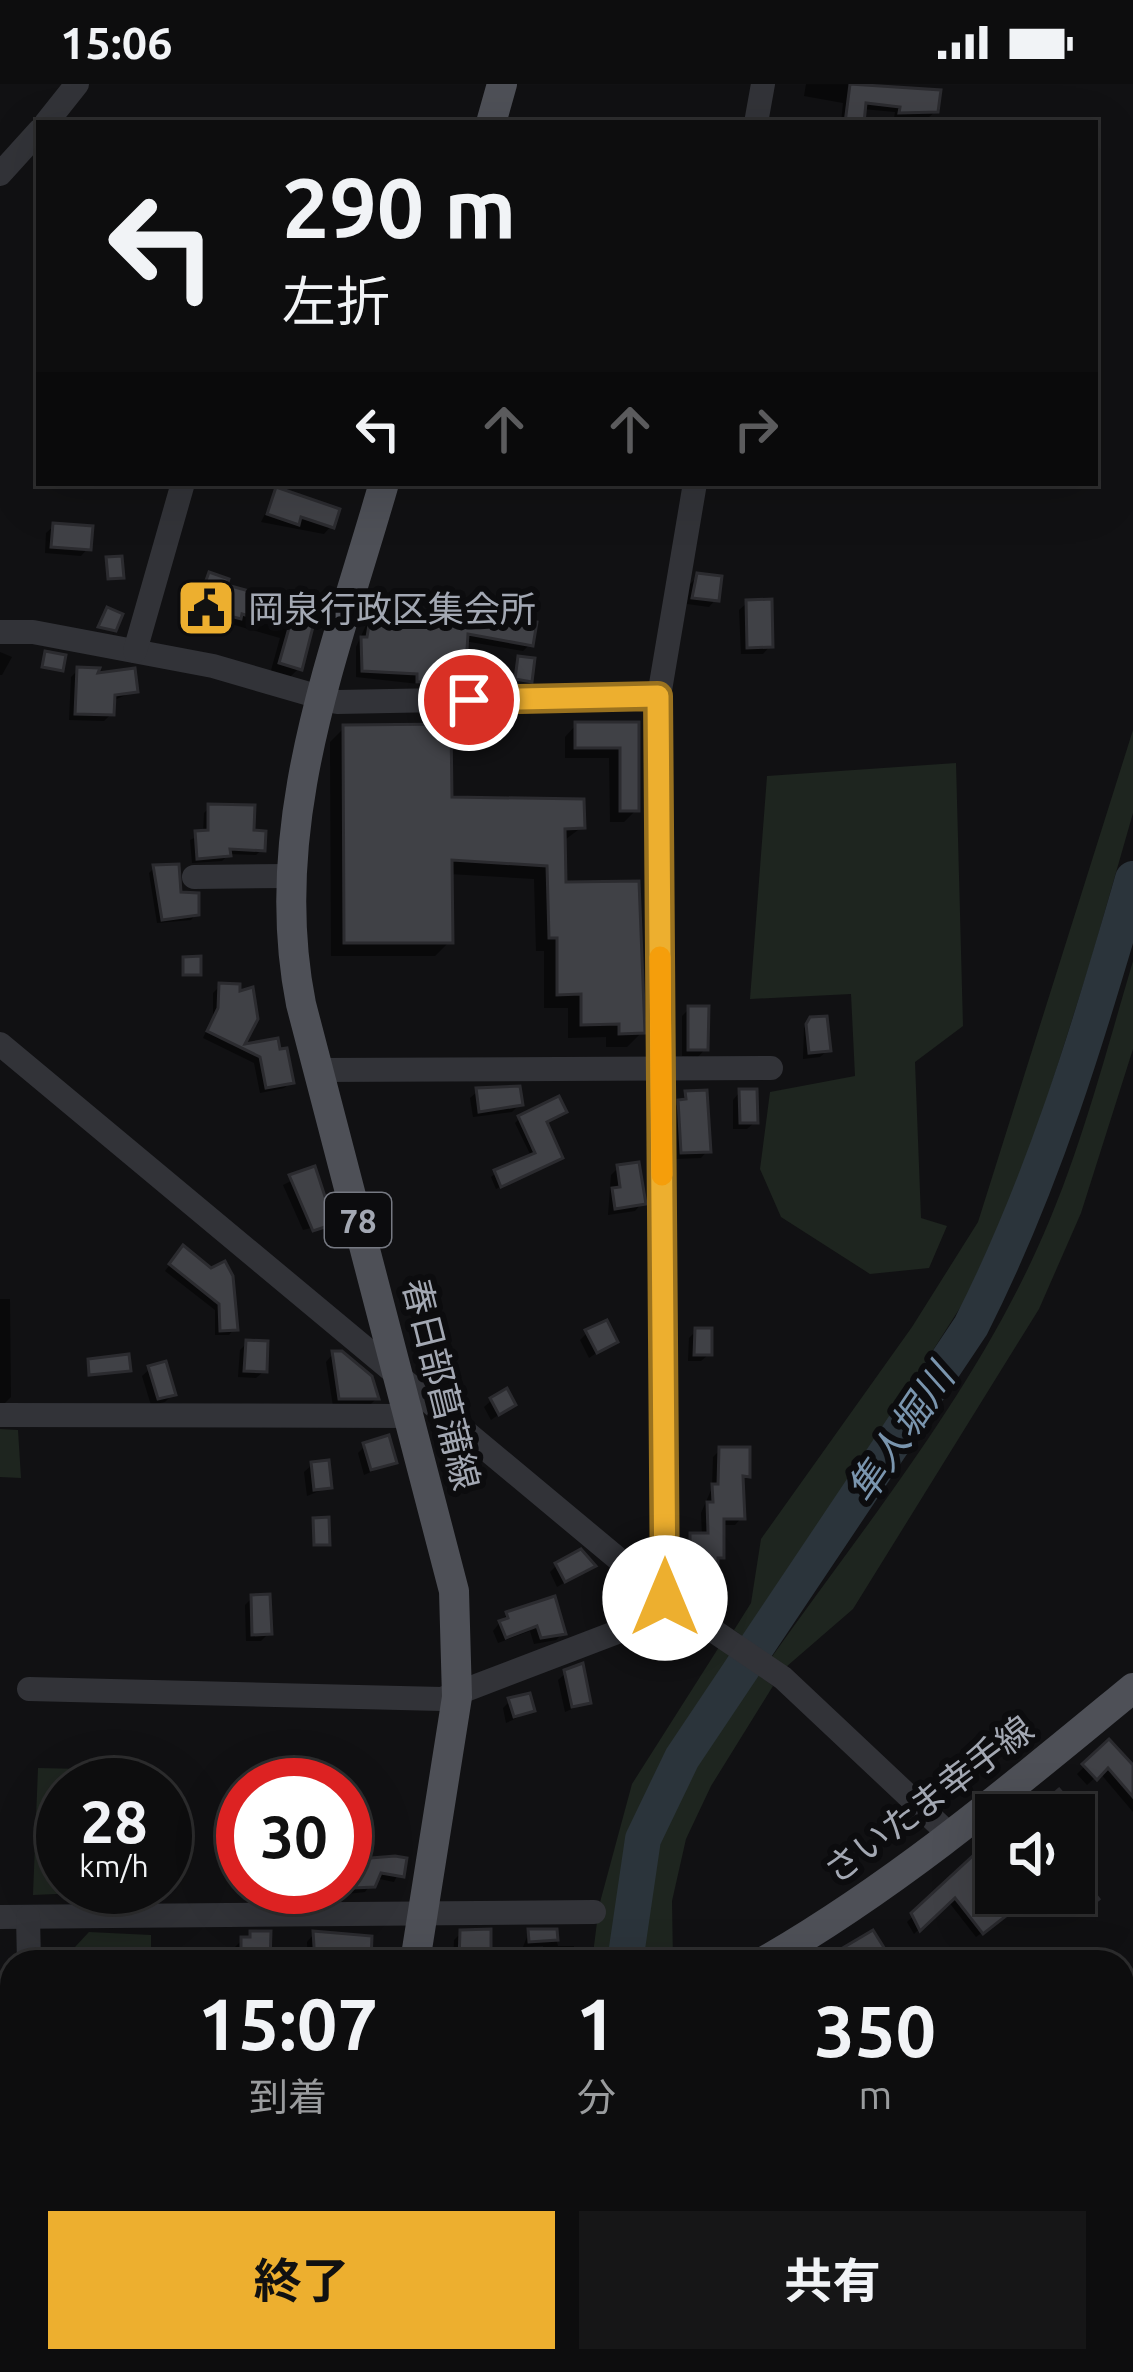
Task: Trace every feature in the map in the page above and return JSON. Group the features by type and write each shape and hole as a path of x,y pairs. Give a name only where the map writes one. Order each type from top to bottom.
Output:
{"main road":[{"path":"492,120 502,84"},
{"name":"春日部菖蒲線","path":"383,486 301,770 288,876 292,962 317,1070 403,1382 454,1591 460,1642 457,1697 417,1950"},
{"name":"さいたま幸手線","path":"784,1950 952,1837 1133,1688"}],"street":[{"path":"48,120 77,84"},
{"path":"757,120 763,84"},
{"path":"0,174 35,143"},
{"path":"135,651 182,486"},
{"path":"672,1603 658,696 694,486"},
{"path":"0,632 33,632 212,665 322,698 658,696"},
{"path":"194,877 288,876"},
{"path":"0,1044 672,1603 783,1678 952,1837"},
{"path":"317,1070 771,1068"},
{"path":"0,1415 411,1417"},
{"path":"29,1689 457,1697 672,1603"},
{"path":"0,1917 594,1912"},
{"path":"28,1917 29,1950"}],"shaded area":[{"path":"1133,730 1133,813 1026,1165 965,1300 748,1640 734,1630 751,1603 761,1539 912,1327 978,1222"},
{"path":"956,763 963,1026 915,1062 921,1218 947,1226 929,1268 870,1274 781,1217 760,1169 770,1092 855,1076 851,994 750,999 767,776"},
{"path":"1133,961 1133,1049 1081,1213 1039,1309 853,1609 786,1667 771,1658 943,1416 1031,1262 1076,1151"},
{"path":"0,1429 18,1430 21,1478 0,1477"},
{"path":"719,1647 736,1656 654,1801 629,1874 617,1950 594,1950 599,1906 632,1784"},
{"path":"757,1674 773,1686 711,1786 686,1839 672,1901 673,1950 638,1950 654,1842 711,1734"},
{"path":"36,1819 36,1895 33,1895"},
{"path":"89,1932 151,1935 151,1950 72,1950"}],"building":[{"path":"850,84 941,90 938,112 899,113 900,107 866,103 864,120 845,120"},
{"path":"276,487 340,509 334,528 301,517 299,525 267,514"},
{"path":"53,523 93,526 91,550 51,547"},
{"path":"122,556 124,578 108,579 106,557"},
{"path":"209,572 229,579 227,585 308,607 306,612 316,615 302,670 279,663 289,628 242,614 241,619 218,613 215,621 194,614"},
{"path":"697,573 722,576 719,601 692,598"},
{"path":"772,599 773,647 747,648 746,600"},
{"path":"107,607 123,614 116,631 98,627"},
{"path":"372,607 459,621 461,609 537,622 533,646 468,634 465,682 417,682 417,674 362,671 361,637 367,637"},
{"path":"45,651 66,655 63,671 42,667"},
{"path":"518,656 535,658 532,682 515,679"},
{"path":"77,667 100,668 98,673 135,668 138,692 115,695 114,715 75,714"},
{"path":"575,722 639,722 639,811 620,811 620,748 575,748"},
{"path":"451,724 452,797 584,799 585,828 565,829 566,882 639,881 645,1033 619,1034 619,1024 581,1025 581,994 557,995 557,938 549,938 547,866 452,860 453,943 344,943 343,725"},
{"path":"208,804 255,805 254,830 266,831 265,851 230,849 231,856 197,859 195,831 208,830"},
{"path":"179,864 181,892 199,893 199,915 162,920 153,865"},
{"path":"201,956 201,975 183,975 183,957"},
{"path":"219,983 240,984 240,991 253,987 258,1019 245,1044 278,1038 280,1049 287,1048 294,1083 266,1088 260,1057 207,1031 218,1008"},
{"path":"688,1006 709,1006 708,1050 688,1050"},
{"path":"827,1016 831,1051 809,1053 806,1024 810,1017"},
{"path":"520,1086 523,1105 479,1112 476,1088"},
{"path":"739,1089 757,1089 758,1123 740,1123"},
{"path":"707,1090 711,1152 681,1153 678,1100 686,1099 685,1091"},
{"path":"559,1096 567,1112 547,1122 563,1158 501,1187 494,1170 535,1153 518,1116"},
{"path":"639,1162 646,1204 615,1209 612,1188 620,1187 617,1165"},
{"path":"315,1166 334,1224 313,1231 289,1175"},
{"path":"183,1245 211,1268 225,1261 233,1276 238,1330 220,1331 219,1304 169,1264"},
{"path":"607,1320 618,1342 597,1353 585,1330"},
{"path":"695,1328 712,1328 712,1355 694,1355"},
{"path":"246,1340 268,1341 267,1372 244,1371"},
{"path":"332,1351 342,1351 372,1376 379,1399 339,1399"},
{"path":"129,1354 131,1371 89,1375 88,1359"},
{"path":"166,1361 176,1395 158,1399 148,1366"},
{"path":"507,1388 516,1405 499,1415 490,1398"},
{"path":"389,1435 397,1463 371,1470 363,1443"},
{"path":"719,1447 750,1447 750,1477 743,1476 745,1519 724,1519 724,1558 718,1558 718,1571 702,1572 702,1563 690,1563 690,1533 708,1533 707,1502 713,1502 712,1484 718,1484"},
{"path":"329,1460 332,1488 314,1490 311,1462"},
{"path":"329,1517 330,1545 314,1545 313,1518"},
{"path":"581,1549 596,1566 565,1582 555,1563"},
{"path":"270,1594 272,1634 252,1635 251,1595"},
{"path":"555,1596 566,1634 541,1638 537,1626 506,1638 499,1621 508,1618 506,1612"},
{"path":"583,1663 591,1703 572,1707 564,1670"},
{"path":"530,1693 535,1711 514,1717 508,1698"},
{"path":"1109,1739 1133,1765 1133,1797 1108,1768 1097,1780 1082,1764"},
{"path":"975,1854 975,1914 1008,1914 983,1934 955,1898 920,1931 911,1913"},
{"path":"372,1858 407,1858 404,1877 381,1873 372,1887"},
{"path":"491,1929 491,1950 459,1950 460,1930"},
{"path":"528,1929 557,1929 558,1940 529,1942"},
{"path":"873,1930 886,1950 839,1950"},
{"path":"250,1931 271,1931 270,1950 241,1950 241,1937 250,1937"},
{"path":"313,1931 372,1936 371,1950 314,1950"}],"waterway":[{"name":"隼人堀川","path":"627,1950 643,1839 682,1758 971,1326 997,1272 1062,1107 1133,879"}],"slow traffic":[{"path":"660,957 662,1175"}],"place":[{"name":"岡泉行政区集会所","path":"206,608"}],"route":[{"path":"469,700 658,696 665,1598"}]}
